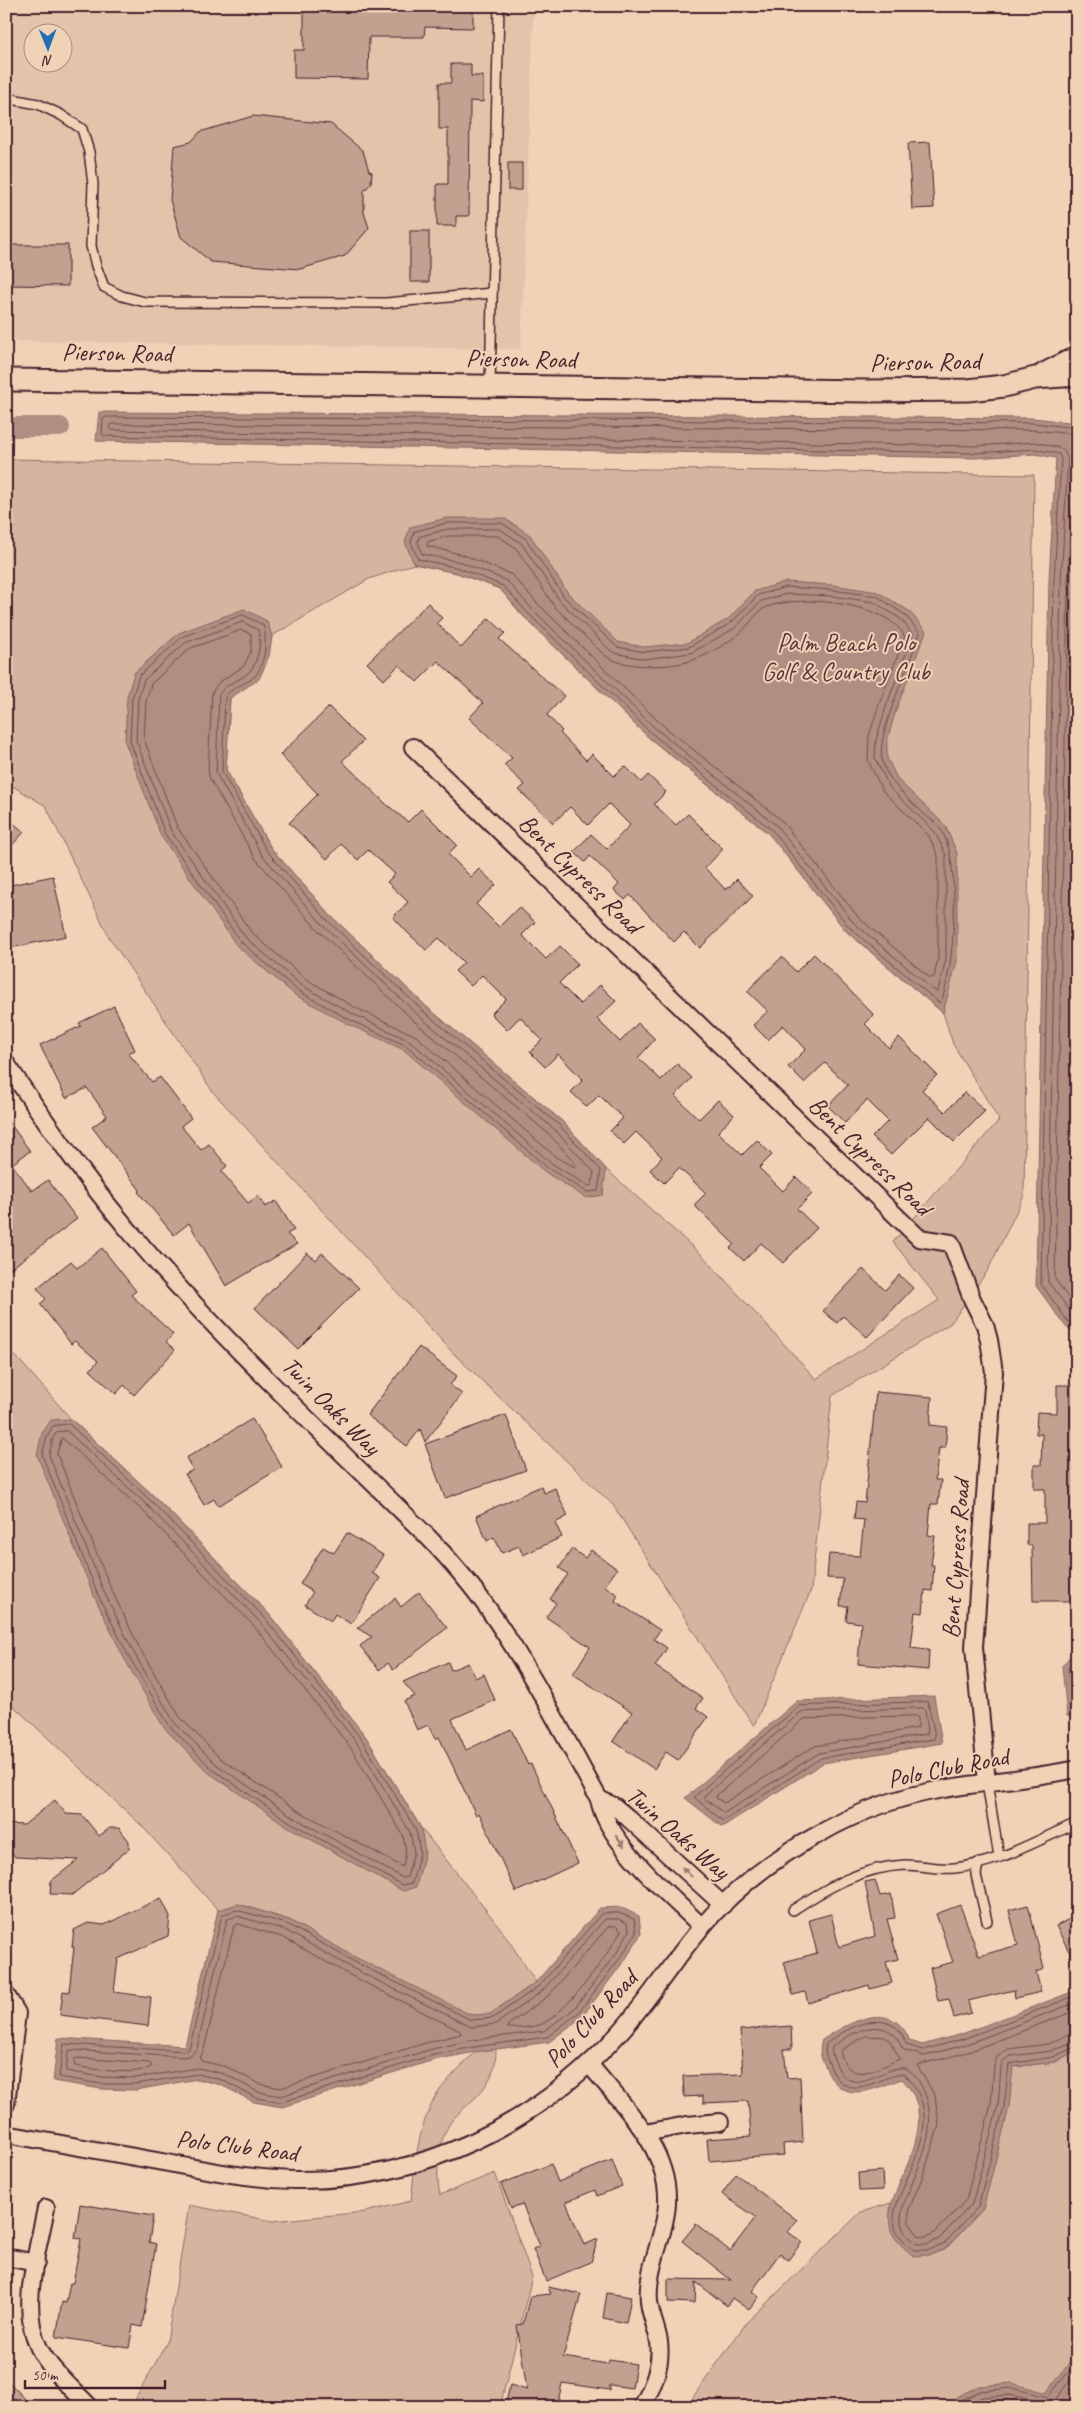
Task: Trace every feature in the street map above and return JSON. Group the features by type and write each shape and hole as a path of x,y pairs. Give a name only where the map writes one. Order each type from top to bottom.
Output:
{"street":[{"name":"Pierson Road","path":"1035,378 1077,357"},
{"name":"Pierson Road","path":"6,380 968,390 1004,386 1035,378 1077,375"},
{"name":"Bent Cypress Road","path":"413,747 919,1238 951,1243 972,1299 985,1325 994,1372 974,1647 987,1783"},
{"name":"Twin Oaks Way","path":"6,1063 40,1114 90,1182 143,1248 200,1311 428,1537 455,1567 488,1609 518,1654 599,1799 603,1815 620,1842 647,1872 702,1926"},
{"name":"Polo Club Road","path":"6,2134 248,2177 296,2180 345,2178 377,2173 424,2161 470,2144 513,2122 553,2095 590,2065 624,2028 702,1926 753,1878 792,1849 849,1818 894,1801 941,1789 1038,1777 1077,1769"},
{"name":"Twin Oaks Way","path":"599,1799 614,1806 627,1817 723,1905"},
{"path":"6,1994 17,2013 6,2104"},
{"path":"590,2065 645,2133 662,2167 667,2204 650,2281 649,2301 659,2343 657,2377 642,2407"},
{"path":"645,2133 687,2125 720,2122"},
{"path":"46,2208 30,2307 34,2336 48,2362 90,2407"},
{"path":"6,2257 36,2263"}],"lane":[{"path":"490,386 499,6"},
{"path":"6,98 38,104 61,115 82,129 89,152 93,184 92,246 96,266 104,287 122,296 145,302 386,303 492,293"},
{"path":"987,1783 999,1857"},
{"path":"793,1910 828,1886 868,1872 905,1865 954,1868 978,1863 999,1857 1077,1824"},
{"path":"978,1863 976,1874 988,1921"}],"shaded area":[{"path":"6,6 534,6 521,349 6,341"}],"green space":[{"name":"Palm Beach Polo Golf & Country Club","path":"6,459 1034,475 1024,1196 988,1270 951,1323 832,1396 811,1590 754,1726 613,1505 455,1355 213,1092 109,937 46,806 6,782","holes":["414,564 457,573 500,589 524,617 648,737 769,834 846,931 943,1013 953,1044 999,1120 893,1242 939,1300 816,1379 704,1257 606,1169 563,1122 427,1007 330,915 271,848 226,770 230,698 261,674 265,667 272,636 369,579"]},
{"path":"6,1345 71,1419 156,1498 268,1613 366,1737 421,1828 501,1929 536,1982 490,2014 496,2046 493,2070 483,2090 454,2118 444,2134 438,2165 440,2195 495,2173 532,2277 500,2407 131,2407 167,2342 189,2205 272,2221 365,2212 411,2201 418,2147 430,2108 444,2084 475,2052 355,1957 289,1920 238,1904 218,1910 141,1825 6,1699"},
{"path":"1077,2050 1077,2407 691,2407 693,2397 747,2322 861,2212 891,2203 890,2208 930,2255 946,2249 983,2209 1013,2067 1055,2062"}],"water":[{"path":"99,412 1033,418 1077,423 1077,1333 1066,1327 1036,1286 1049,580 1056,458 1035,454 975,458 96,441"},
{"path":"447,518 504,518 530,535 568,593 618,642 644,647 687,643 728,619 755,591 785,582 833,585 878,592 909,611 926,631 896,710 887,741 887,758 898,780 945,825 957,853 957,961 943,1013 846,931 769,834 648,737 524,617 500,589 457,573 414,564 405,542 410,527"},
{"path":"244,609 267,621 272,636 269,656 259,679 230,698 226,770 271,848 330,915 427,1007 563,1122 606,1169 603,1195 586,1198 545,1172 404,1050 348,1024 295,995 237,946 161,836 125,742 127,697 134,673 179,633"},
{"path":"71,1419 156,1498 268,1613 366,1737 421,1828 425,1852 416,1887 403,1891 287,1826 209,1773 164,1728 124,1658 94,1596 37,1455 42,1433 51,1420"},
{"path":"1077,1648 1077,1716 1067,1716 1062,1666"},
{"path":"934,1696 942,1743 823,1763 722,1827 685,1798 797,1701"},
{"path":"238,1904 289,1920 355,1957 471,2015 490,2014 536,1982 600,1908 620,1907 639,1916 641,1934 627,1957 582,2017 549,2042 475,2052 434,2060 282,2107 254,2102 221,2085 197,2079 136,2090 101,2089 53,2081 58,2038 185,2046 218,1910"},
{"path":"1077,1990 1077,2050 1055,2062 1013,2067 1009,2108 983,2209 945,2249 930,2255 913,2256 893,2235 889,2220 893,2198 911,2156 918,2129 919,2116 911,2091 902,2079 860,2092 842,2088 834,2081 822,2058 820,2049 822,2040 857,2021 870,2017 882,2017 893,2020 902,2028 910,2041 922,2045 962,2034"},
{"path":"1077,2353 1077,2407 954,2407 956,2397 979,2386 1012,2383 1046,2393"}],"building":[{"path":"304,6 473,6 473,28 425,27 424,37 369,37 368,79 294,78 294,50 304,50"},
{"path":"451,64 471,64 471,76 483,76 483,102 470,101 469,216 456,216 456,226 437,226 437,184 448,184 448,129 439,129 439,83 451,83"},
{"path":"253,116 331,124 363,151 369,171 372,172 371,183 364,191 364,213 369,228 345,256 300,269 211,262 181,237 170,200 174,146 191,142 200,132"},
{"path":"930,142 934,208 912,209 908,143"},
{"path":"508,163 522,163 522,190 508,190"},
{"path":"410,231 429,231 429,282 410,282"},
{"path":"6,245 68,245 68,286 6,285"},
{"path":"428,603 442,618 437,623 461,648 489,618 505,633 499,639 564,696 547,715 562,731 560,733 586,760 592,754 614,776 625,766 641,782 648,775 666,792 654,804 676,825 688,814 723,849 705,868 726,890 737,879 753,896 700,948 684,932 674,942 630,895 625,900 614,890 619,884 590,856 585,862 574,852 591,834 607,849 630,825 609,804 588,825 570,807 553,823 519,790 525,785 504,765 512,758 469,718 483,703 438,661 417,682 399,665 384,680 367,663"},
{"path":"329,707 363,741 342,761 386,804 408,822 421,809 457,845 448,854 471,877 479,869 496,885 476,904 499,927 519,907 535,922 522,935 546,959 560,946 578,964 559,983 580,1004 600,985 616,1001 597,1019 620,1042 638,1023 655,1039 638,1058 661,1080 677,1064 692,1078 675,1096 699,1119 718,1100 734,1115 718,1132 742,1155 757,1140 772,1155 759,1168 783,1191 796,1177 813,1193 797,1209 817,1228 783,1263 761,1243 744,1261 730,1248 734,1244 694,1205 706,1193 679,1168 664,1183 650,1170 662,1157 636,1132 624,1144 610,1131 623,1118 599,1095 587,1107 571,1092 583,1080 558,1054 545,1067 530,1052 542,1040 520,1017 507,1030 491,1014 506,999 482,975 471,986 455,971 464,963 439,938 426,950 407,932 393,917 408,902 387,882 395,874 368,850 358,860 341,844 327,859 289,823 318,794 280,755"},
{"path":"6,817 24,832 6,852"},
{"path":"53,876 66,936 6,949 6,886"},
{"path":"814,954 874,1015 865,1024 889,1048 899,1037 937,1075 922,1090 945,1112 965,1092 985,1111 954,1142 929,1117 891,1155 872,1137 888,1121 867,1100 845,1123 828,1106 848,1085 825,1063 804,1083 788,1067 806,1049 783,1025 768,1040 753,1025 768,1011 747,991 782,957 796,972"},
{"path":"114,1006 135,1050 128,1053 152,1082 160,1077 191,1118 181,1126 201,1150 209,1144 227,1166 221,1171 248,1203 258,1196 265,1207 276,1201 294,1230 287,1234 297,1244 226,1286 189,1223 174,1235 138,1192 140,1190 92,1127 107,1116 87,1088 66,1098 40,1045 81,1026 79,1023"},
{"path":"6,1118 30,1151 12,1164 32,1191 48,1180 77,1219 6,1272"},
{"path":"102,1248 136,1291 131,1295 173,1334 166,1342 175,1350 134,1395 124,1385 116,1394 90,1370 98,1361 75,1341 71,1344 40,1304 46,1299 37,1288 71,1261 77,1268"},
{"path":"307,1253 316,1260 322,1253 359,1288 298,1349 255,1308"},
{"path":"863,1269 885,1290 899,1275 913,1288 867,1337 843,1316 837,1323 823,1311"},
{"path":"419,1347 457,1376 450,1385 462,1394 425,1442 420,1429 407,1446 367,1415"},
{"path":"1057,1385 1077,1385 1077,1601 1033,1601 1032,1545 1027,1545 1027,1523 1045,1523 1045,1489 1034,1489 1034,1465 1041,1465 1042,1434 1036,1434 1037,1412 1057,1413"},
{"path":"876,1392 932,1397 930,1425 947,1427 945,1448 939,1448 935,1480 941,1480 938,1504 931,1504 928,1535 935,1536 931,1565 934,1565 932,1591 925,1590 923,1613 915,1612 911,1648 929,1650 928,1670 858,1664 861,1623 846,1621 848,1606 840,1606 843,1579 827,1578 829,1554 860,1556 864,1520 854,1519 856,1502 865,1503"},
{"path":"506,1415 526,1470 445,1498 425,1444"},
{"path":"252,1419 282,1467 218,1506 214,1499 204,1505 185,1474 193,1470 186,1458"},
{"path":"541,1486 544,1493 555,1488 568,1516 555,1523 562,1537 523,1555 519,1546 502,1553 494,1537 487,1541 476,1516"},
{"path":"347,1533 383,1555 372,1573 380,1578 351,1624 335,1614 331,1621 305,1605 313,1592 300,1584 323,1547 334,1553"},
{"path":"572,1549 585,1558 591,1550 617,1569 605,1586 618,1595 615,1601 660,1630 654,1639 667,1648 655,1666 703,1698 696,1708 708,1717 678,1760 666,1752 654,1769 613,1741 632,1712 573,1674 590,1647 546,1617 556,1603 550,1599 568,1574 559,1568"},
{"path":"419,1592 447,1628 393,1670 388,1663 379,1670 360,1646 372,1637 357,1628 395,1598 401,1607"},
{"path":"448,1662 451,1670 468,1663 475,1678 484,1674 495,1700 452,1719 466,1750 511,1729 528,1765 531,1764 578,1863 516,1892 479,1813 476,1815 439,1737 435,1739 428,1725 417,1730 404,1701 415,1696 403,1682"},
{"path":"55,1800 66,1814 82,1815 99,1836 110,1828 119,1828 129,1841 129,1849 72,1895 50,1894 51,1881 78,1860 15,1857 6,1846 6,1824 24,1825"},
{"path":"875,1880 880,1896 891,1894 895,1918 887,1919 898,1959 886,1962 892,1983 870,1989 869,1985 808,2003 805,1992 793,1995 784,1962 817,1953 809,1920 831,1914 839,1947 875,1936 865,1882"},
{"path":"161,1898 170,1916 168,1936 118,1959 114,1992 151,1997 148,2026 60,2015 63,1991 69,1992 74,1930 88,1923 104,1925"},
{"path":"960,1905 979,1956 1018,1945 1009,1910 1028,1905 1044,1969 1036,1972 1041,1992 1015,1998 1014,1990 968,2001 971,2013 954,2018 949,1999 938,2001 930,1968 953,1962 936,1914"},
{"path":"1077,1915 1077,1967 1056,1926"},
{"path":"791,2026 792,2049 784,2049 787,2078 800,2077 803,2142 783,2144 784,2155 709,2161 707,2139 751,2136 748,2101 703,2103 703,2096 684,2097 683,2076 743,2074 740,2030"},
{"path":"612,2160 622,2186 597,2196 595,2190 566,2202 584,2245 598,2239 591,2262 546,2281 533,2249 540,2246 522,2204 511,2208 501,2184 551,2164 558,2182"},
{"path":"882,2171 883,2190 859,2191 858,2173"},
{"path":"736,2174 797,2220 788,2232 802,2242 788,2260 780,2253 752,2291 759,2297 749,2310 732,2298 727,2306 696,2282 695,2303 668,2302 668,2279 731,2280 682,2241 696,2224 730,2251 756,2217 722,2194"},
{"path":"80,2204 153,2216 149,2242 156,2244 142,2327 133,2325 129,2348 56,2337 62,2302 66,2303 70,2283 73,2283 81,2239 75,2238"},
{"path":"548,2287 581,2294 563,2357 608,2364 609,2360 636,2364 632,2388 610,2385 610,2390 562,2383 557,2407 505,2407 510,2385 527,2390 517,2325 523,2324 530,2296 551,2294"},
{"path":"607,2293 631,2297 626,2323 603,2318"},
{"path":"6,2379 33,2407 6,2407"}],"waterway":[{"path":"6,427 60,427"}]}
